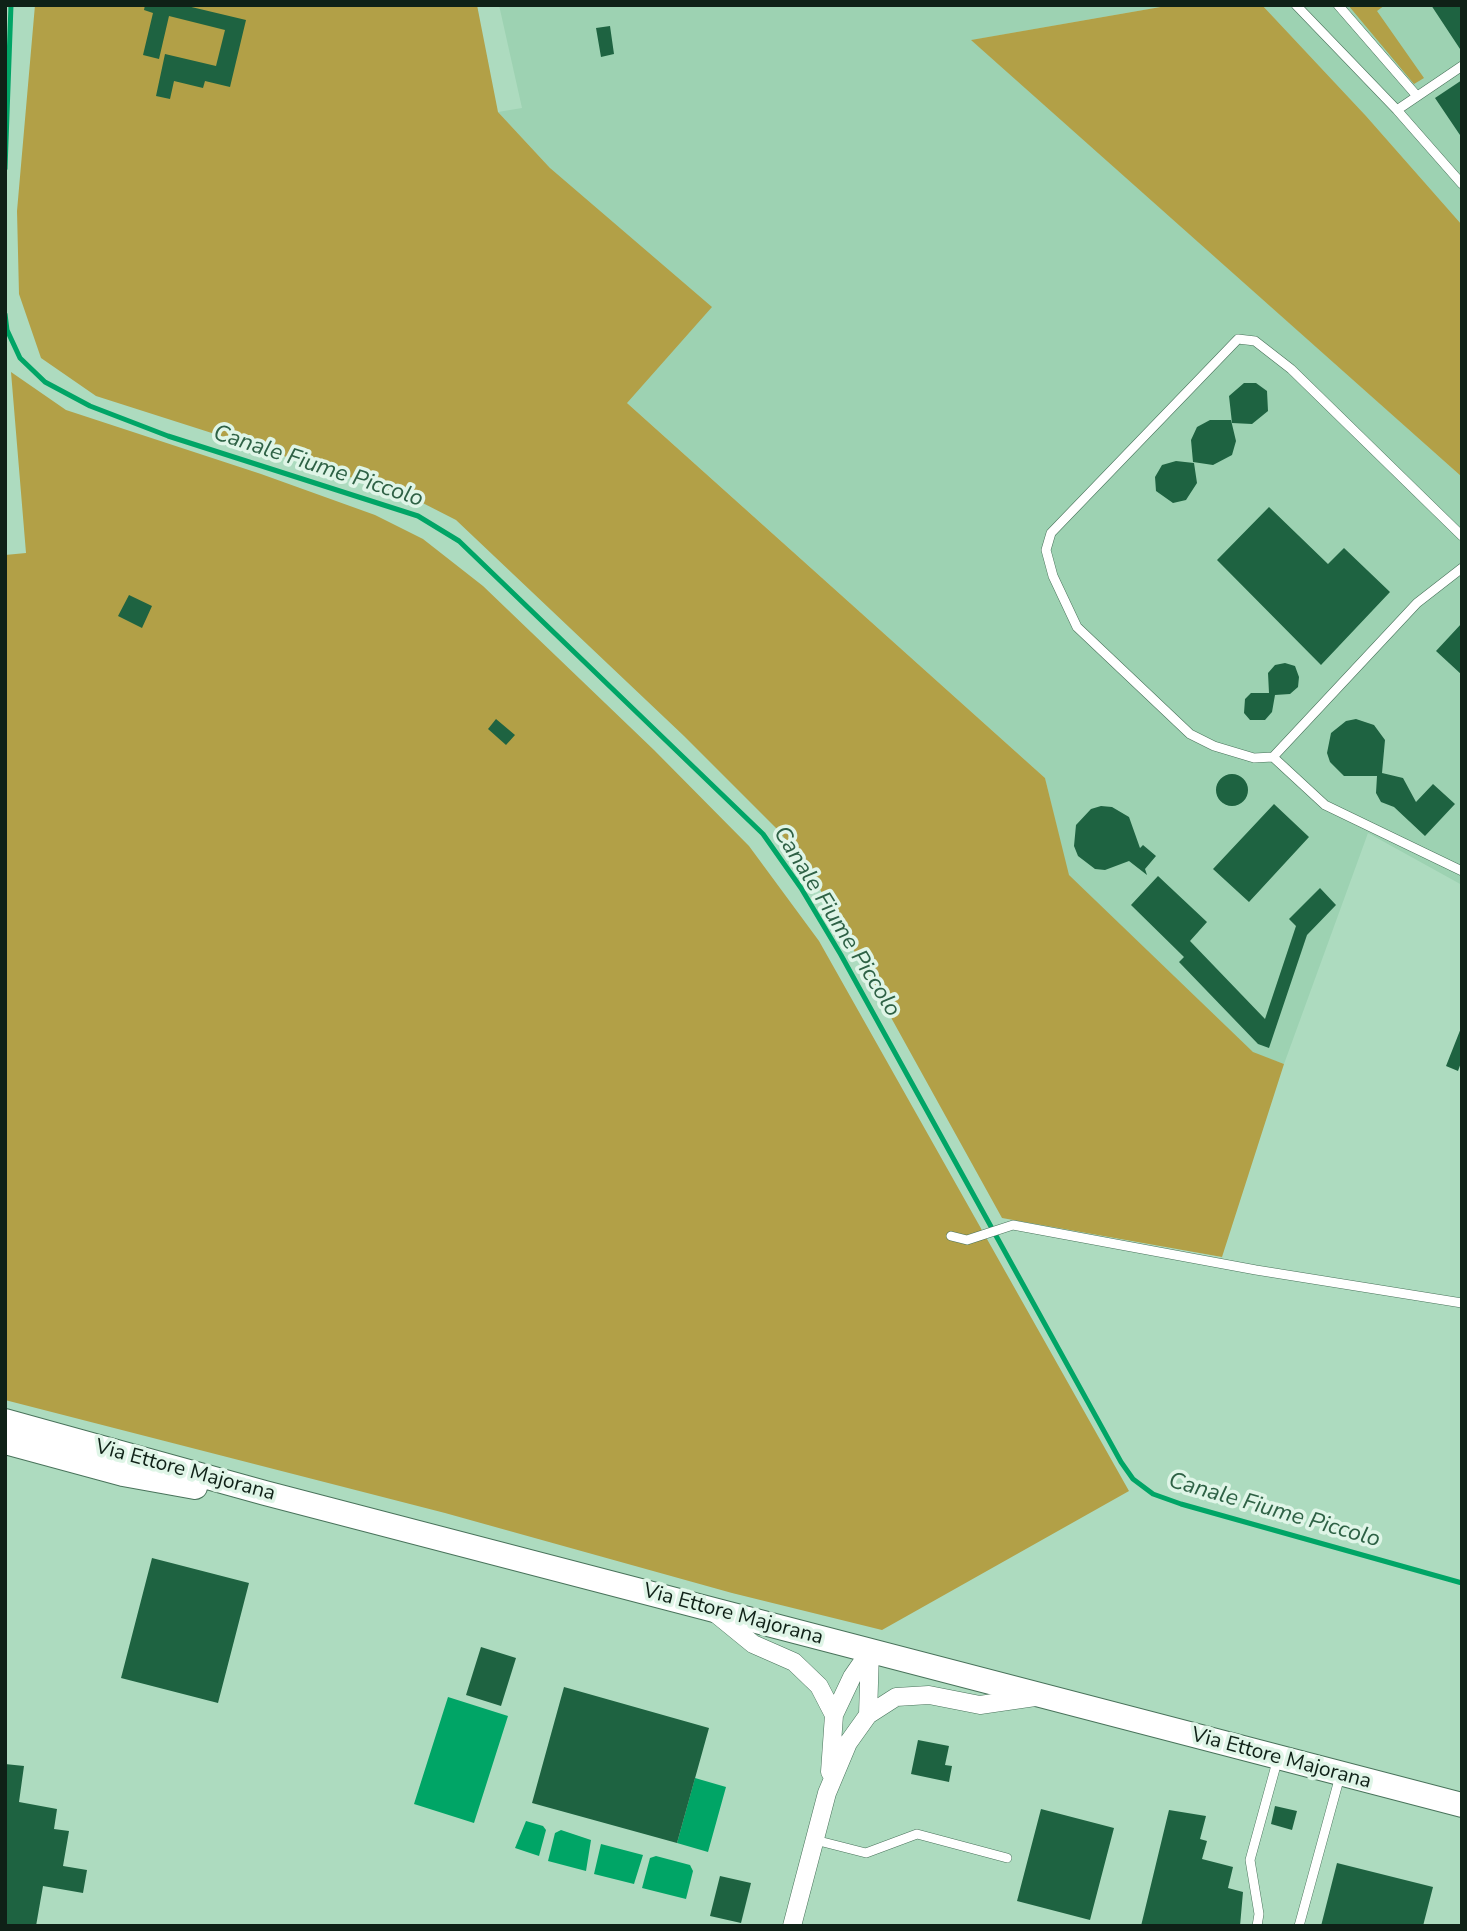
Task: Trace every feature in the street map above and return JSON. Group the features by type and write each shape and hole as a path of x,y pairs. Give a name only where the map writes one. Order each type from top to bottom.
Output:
{"main road":[{"path":"5,1407 170,1453 265,1493"},
{"name":"Via Ettore Majorana","path":"5,1421 265,1493 1462,1805"},
{"path":"5,1442 175,1485 265,1493"}],"street":[{"path":"709,1608 753,1644 794,1662 819,1686 834,1715"},
{"path":"868,1715 870,1651"},
{"path":"827,1793 834,1715 852,1676 870,1651"},
{"path":"792,1926 827,1793 848,1743 868,1715 896,1698 929,1695 981,1706 1042,1696"}],"lane":[{"path":"1296,5 1397,110 1462,184"},
{"path":"1338,5 1417,96"},
{"path":"1397,110 1462,66"},
{"path":"1461,567 1418,603 1273,757 1254,758 1213,746 1190,734 1077,627 1053,576 1046,550 1051,533 1238,339 1255,341 1291,369 1462,536"},
{"path":"1273,757 1333,810 1462,872"},
{"path":"951,1236 967,1240 1003,1226 1013,1225 1256,1270 1462,1303"},
{"path":"1257,1926 1259,1914 1250,1860 1278,1758"},
{"path":"1299,1926 1340,1774"},
{"path":"815,1840 866,1853 917,1834 1007,1858"}],"shaded area":[{"path":"35,5 477,5 498,112 550,168 712,307 627,403 1045,778 1069,875 1253,1052 1284,1064 1222,1257 1002,1218 811,873 779,831 684,736 456,520 409,496 96,396 41,358 19,294 17,211"},
{"path":"499,5 1172,5 972,40 1462,477 1462,885 1368,833 1284,1064 1253,1053 1068,875 1045,778 626,402 550,168 498,112 522,108"},
{"path":"1172,5 1262,5 1366,116 1462,225 1462,477 971,40"},
{"path":"1262,5 1462,5 1462,225 1366,116"},
{"path":"1348,5 1385,5 1377,11 1424,78 1414,84"},
{"path":"11,372 66,410 261,474 375,515 423,539 483,586 654,750 749,846 819,941 1129,1491 882,1630 732,1593 445,1513 5,1400 5,555 26,553"},
{"path":"448,1697 508,1716 474,1823 414,1804"},
{"path":"695,1778 726,1787 708,1852 677,1843"},
{"path":"526,1821 543,1826 546,1830 539,1856 515,1848"},
{"path":"561,1830 591,1840 586,1871 548,1861 555,1833"},
{"path":"601,1844 643,1855 634,1884 594,1874"},
{"path":"656,1856 690,1865 693,1871 686,1899 642,1888 650,1858"}],"building":[{"path":"145,5 183,5 246,20 230,87 205,81 203,88 174,81 170,99 156,96 165,54 216,66 225,30 169,16 159,59 143,55 153,13 144,10"},
{"path":"1431,5 1462,5 1462,52"},
{"path":"610,26 614,54 601,57 596,28"},
{"path":"1462,80 1462,138 1435,98"},
{"path":"1244,383 1256,383 1267,391 1268,411 1252,424 1232,423 1229,396"},
{"path":"1210,420 1231,420 1236,441 1232,455 1213,465 1193,462 1191,440 1197,427"},
{"path":"1176,461 1194,463 1197,483 1186,500 1173,503 1156,491 1155,477 1162,465"},
{"path":"1269,507 1328,564 1344,548 1390,592 1321,665 1217,560"},
{"path":"129,595 152,606 142,628 118,616"},
{"path":"1462,623 1462,675 1436,651"},
{"path":"1285,663 1295,666 1299,677 1298,687 1290,694 1275,695 1272,712 1265,720 1250,720 1244,713 1245,699 1251,693 1269,693 1268,673 1275,665"},
{"path":"496,719 515,735 506,745 488,729"},
{"path":"1356,719 1374,725 1385,740 1382,773 1403,778 1416,802 1433,784 1455,804 1425,836 1394,807 1381,802 1376,793 1377,776 1344,776 1330,762 1327,753 1331,733 1346,721"},
{"path":"1232,774 1243,779 1248,790 1243,801 1232,806 1221,801 1216,790 1221,779"},
{"path":"1274,804 1309,837 1249,902 1213,869"},
{"path":"1112,807 1129,817 1140,848 1143,845 1156,856 1145,869 1147,875 1129,861 1105,870 1095,869 1078,856 1074,846 1076,825 1091,809"},
{"path":"1158,876 1207,922 1190,941 1265,1019 1296,926 1289,919 1320,888 1336,905 1307,935 1269,1048 1258,1044 1179,962 1184,957 1131,905"},
{"path":"1461,1028 1462,1060 1458,1071 1446,1066"},
{"path":"152,1558 249,1583 218,1703 121,1678"},
{"path":"481,1647 516,1658 501,1706 466,1695"},
{"path":"564,1687 709,1728 677,1843 532,1803"},
{"path":"918,1740 949,1746 945,1765 952,1766 949,1782 911,1774"},
{"path":"5,1764 24,1766 19,1802 57,1809 54,1829 69,1831 63,1866 87,1870 83,1893 43,1886 36,1926 5,1926"},
{"path":"1275,1806 1297,1811 1292,1830 1271,1824"},
{"path":"1041,1809 1114,1828 1090,1920 1017,1901"},
{"path":"1169,1810 1206,1816 1200,1839 1207,1841 1202,1859 1233,1867 1228,1888 1243,1892 1240,1926 1141,1926"},
{"path":"1337,1863 1433,1887 1423,1926 1321,1926"},
{"path":"720,1876 751,1883 741,1923 710,1916"}],"waterway":[{"name":"Canale Fiume Piccolo","path":"5,169 11,5"},
{"name":"Canale Fiume Piccolo","path":"5,314 7,330 20,358 45,382 90,406 168,436 418,516 459,541 763,834 801,888 841,955 1121,1462 1133,1479 1153,1494 1181,1504 1462,1583"}]}
